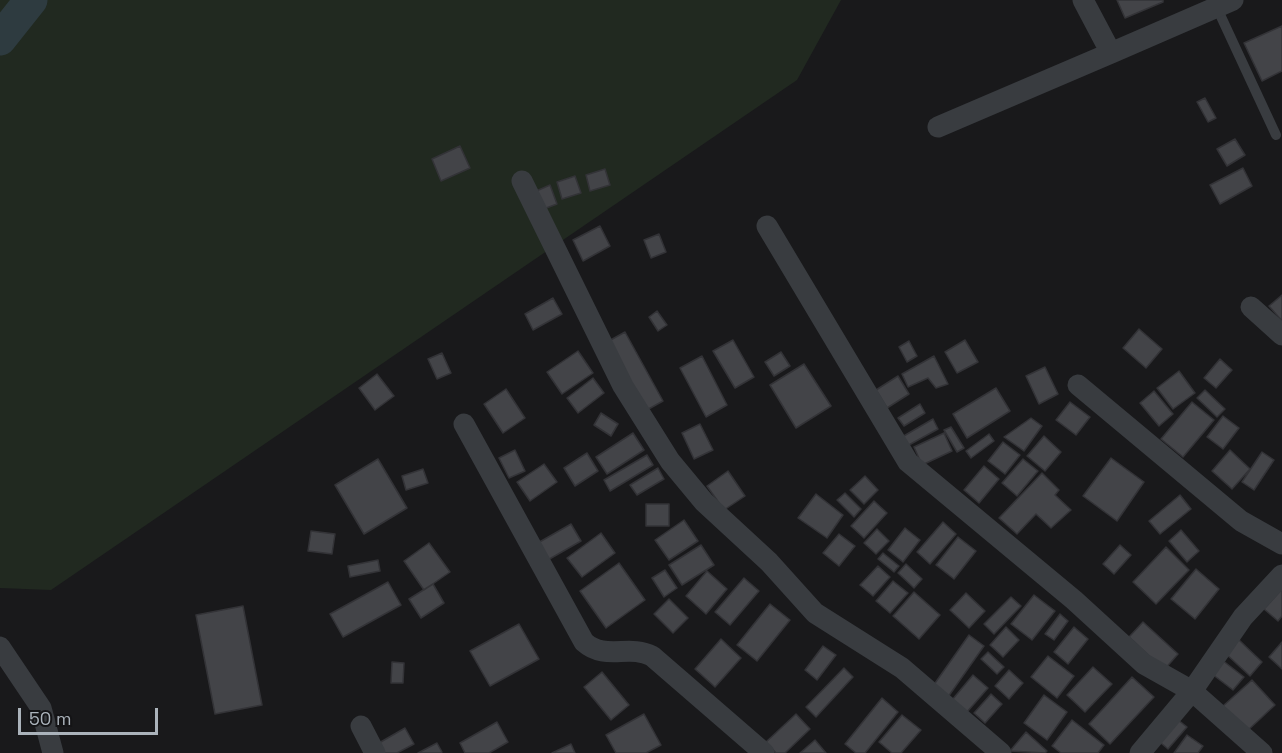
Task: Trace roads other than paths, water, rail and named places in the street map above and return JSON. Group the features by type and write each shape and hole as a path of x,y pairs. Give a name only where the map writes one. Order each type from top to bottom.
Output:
{"street":[{"path":"1083,0 1111,53"},
{"path":"938,127 1225,4"},
{"path":"522,181 623,386 670,461 697,494 769,562 815,613 902,668 1001,753"},
{"path":"767,226 908,462 1074,600 1144,664 1192,691 1262,753"},
{"path":"1251,307 1282,335"},
{"path":"1078,385 1241,521 1282,544"},
{"path":"464,424 584,642 603,653 635,650 652,656 764,753"},
{"path":"1140,753 1192,691 1243,617 1282,575"},
{"path":"0,647 41,708 53,753"},
{"path":"361,726 375,753"}],"lane":[{"path":"1225,4 1276,135"}],"waterway":[{"path":"0,39 31,0"}]}
